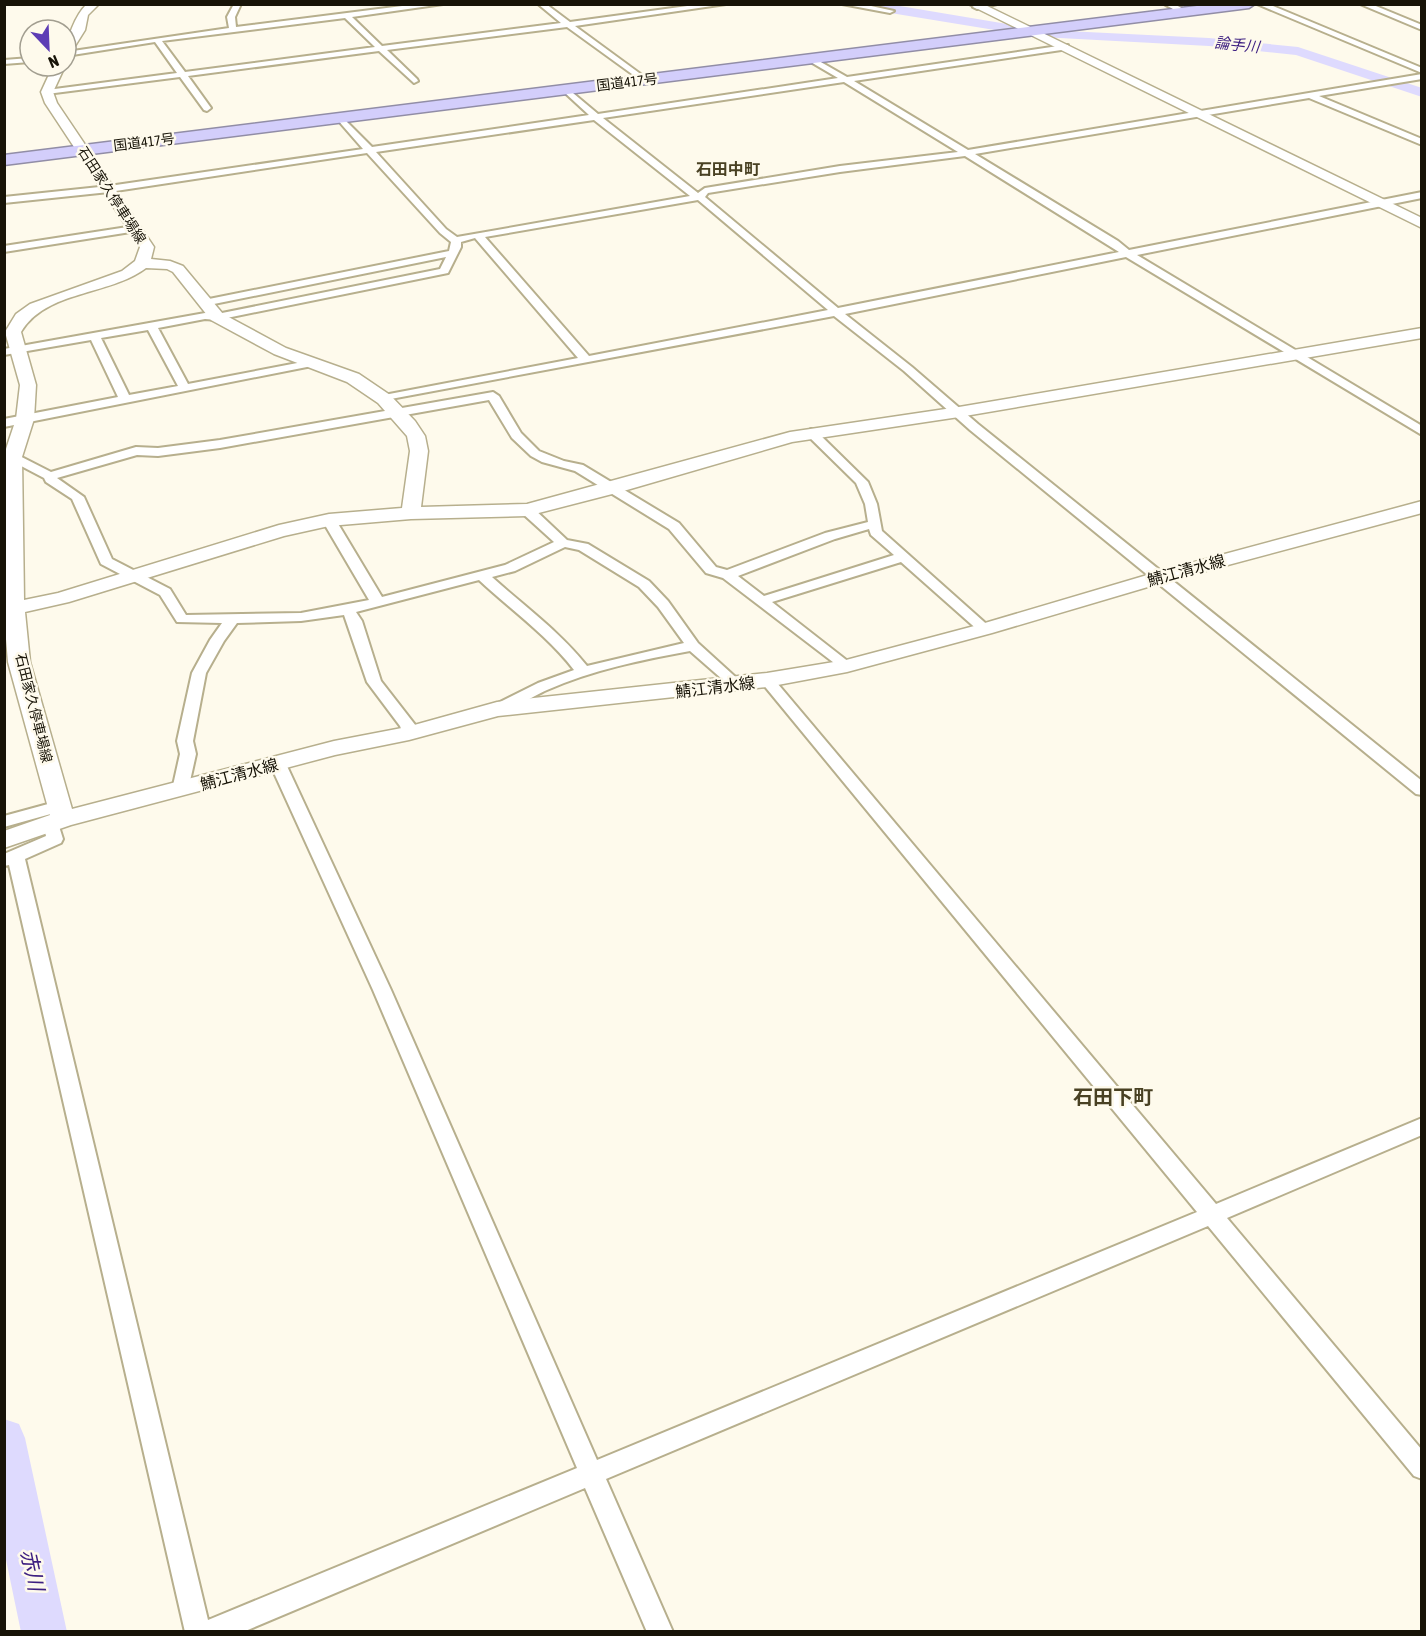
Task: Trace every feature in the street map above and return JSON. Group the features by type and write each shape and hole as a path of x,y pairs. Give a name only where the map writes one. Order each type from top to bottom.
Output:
{"highway":[{"name":"国道417号","path":"4,160 1249,4"}],"main road":[{"path":"78,32 83,14 94,4"},
{"path":"975,6 1065,47 1422,224"},
{"path":"47,92 53,78"},
{"name":"石田家久停車場線","path":"47,92 51,103 147,247 142,263 107,283 58,298 34,309 14,328 10,351 28,386 25,419 9,455 15,500 9,609 19,662 58,816"},
{"path":"142,263 170,265 178,269 217,317 280,351 353,378 390,405 416,436 419,451 411,513"},
{"path":"9,609 62,598 279,531 329,520 411,513 527,510 811,433 959,412 1422,333"},
{"name":"鯖江清水線","path":"8,853 58,816 180,790 334,748 408,733 496,709 766,680 847,666 985,629 1161,577 1422,507"}],"street":[{"path":"233,29 231,16 238,4"},
{"path":"78,51 233,29 440,4"},
{"path":"541,4 644,80"},
{"path":"47,92 723,4"},
{"path":"845,4 890,11"},
{"path":"975,6 994,4"},
{"path":"1167,4 1185,12"},
{"path":"1260,4 1422,71"},
{"path":"1363,4 1422,27"},
{"path":"347,16 414,81"},
{"path":"157,39 207,108"},
{"path":"4,200 109,189 1065,47"},
{"path":"812,59 1114,243 1126,253 1422,431"},
{"path":"456,241 478,235 699,197 705,191 968,153 1422,76"},
{"path":"567,90 596,117 699,197 826,301 836,312 908,369 974,427 1422,790"},
{"path":"1310,94 1422,142"},
{"path":"340,118 444,231 456,241"},
{"path":"50,476 136,451 158,452 220,444 586,360 836,312 1377,202 1422,195"},
{"path":"4,249 134,229"},
{"path":"478,235 586,360"},
{"path":"10,351 205,316 217,317 444,271 456,247 456,241"},
{"path":"204,303 452,253"},
{"path":"152,325 185,388"},
{"path":"94,335 124,400"},
{"path":"4,423 313,363"},
{"path":"390,405 432,407 493,396 517,438 536,456 563,466 579,468 674,526 711,570 728,575 847,666"},
{"path":"811,433 862,482 871,504 876,532 985,629"},
{"path":"9,455 50,476 62,488 78,497 106,561 130,576 165,592 182,619 301,617 348,610 510,568 563,543"},
{"path":"527,510 563,543 583,547 644,584 663,604 693,646 735,683"},
{"path":"329,520 343,548 377,601"},
{"path":"728,575 830,536 874,524"},
{"path":"761,601 905,556"},
{"path":"482,575 516,607 529,614 568,652 583,671"},
{"path":"348,610 355,621 374,682 408,726 408,733"},
{"path":"180,790 188,754 185,741 200,674 217,640 233,619"},
{"path":"496,709 528,691 583,671 693,646"},
{"path":"766,680 1422,1468"},
{"path":"278,764 382,990 660,1632"},
{"path":"4,822 58,816"},
{"path":"8,853 198,1632"},
{"path":"212,1632 1422,1126"}],"waterway":[{"name":"論手川","path":"860,4 1013,29"},
{"name":"論手川","path":"1046,34 1209,42 1298,51 1422,93"},
{"name":"赤川","path":"4,1438 44,1632"}],"district":[{"name":"石田中町","path":"728,169"},
{"name":"石田下町","path":"1113,1097"}]}
